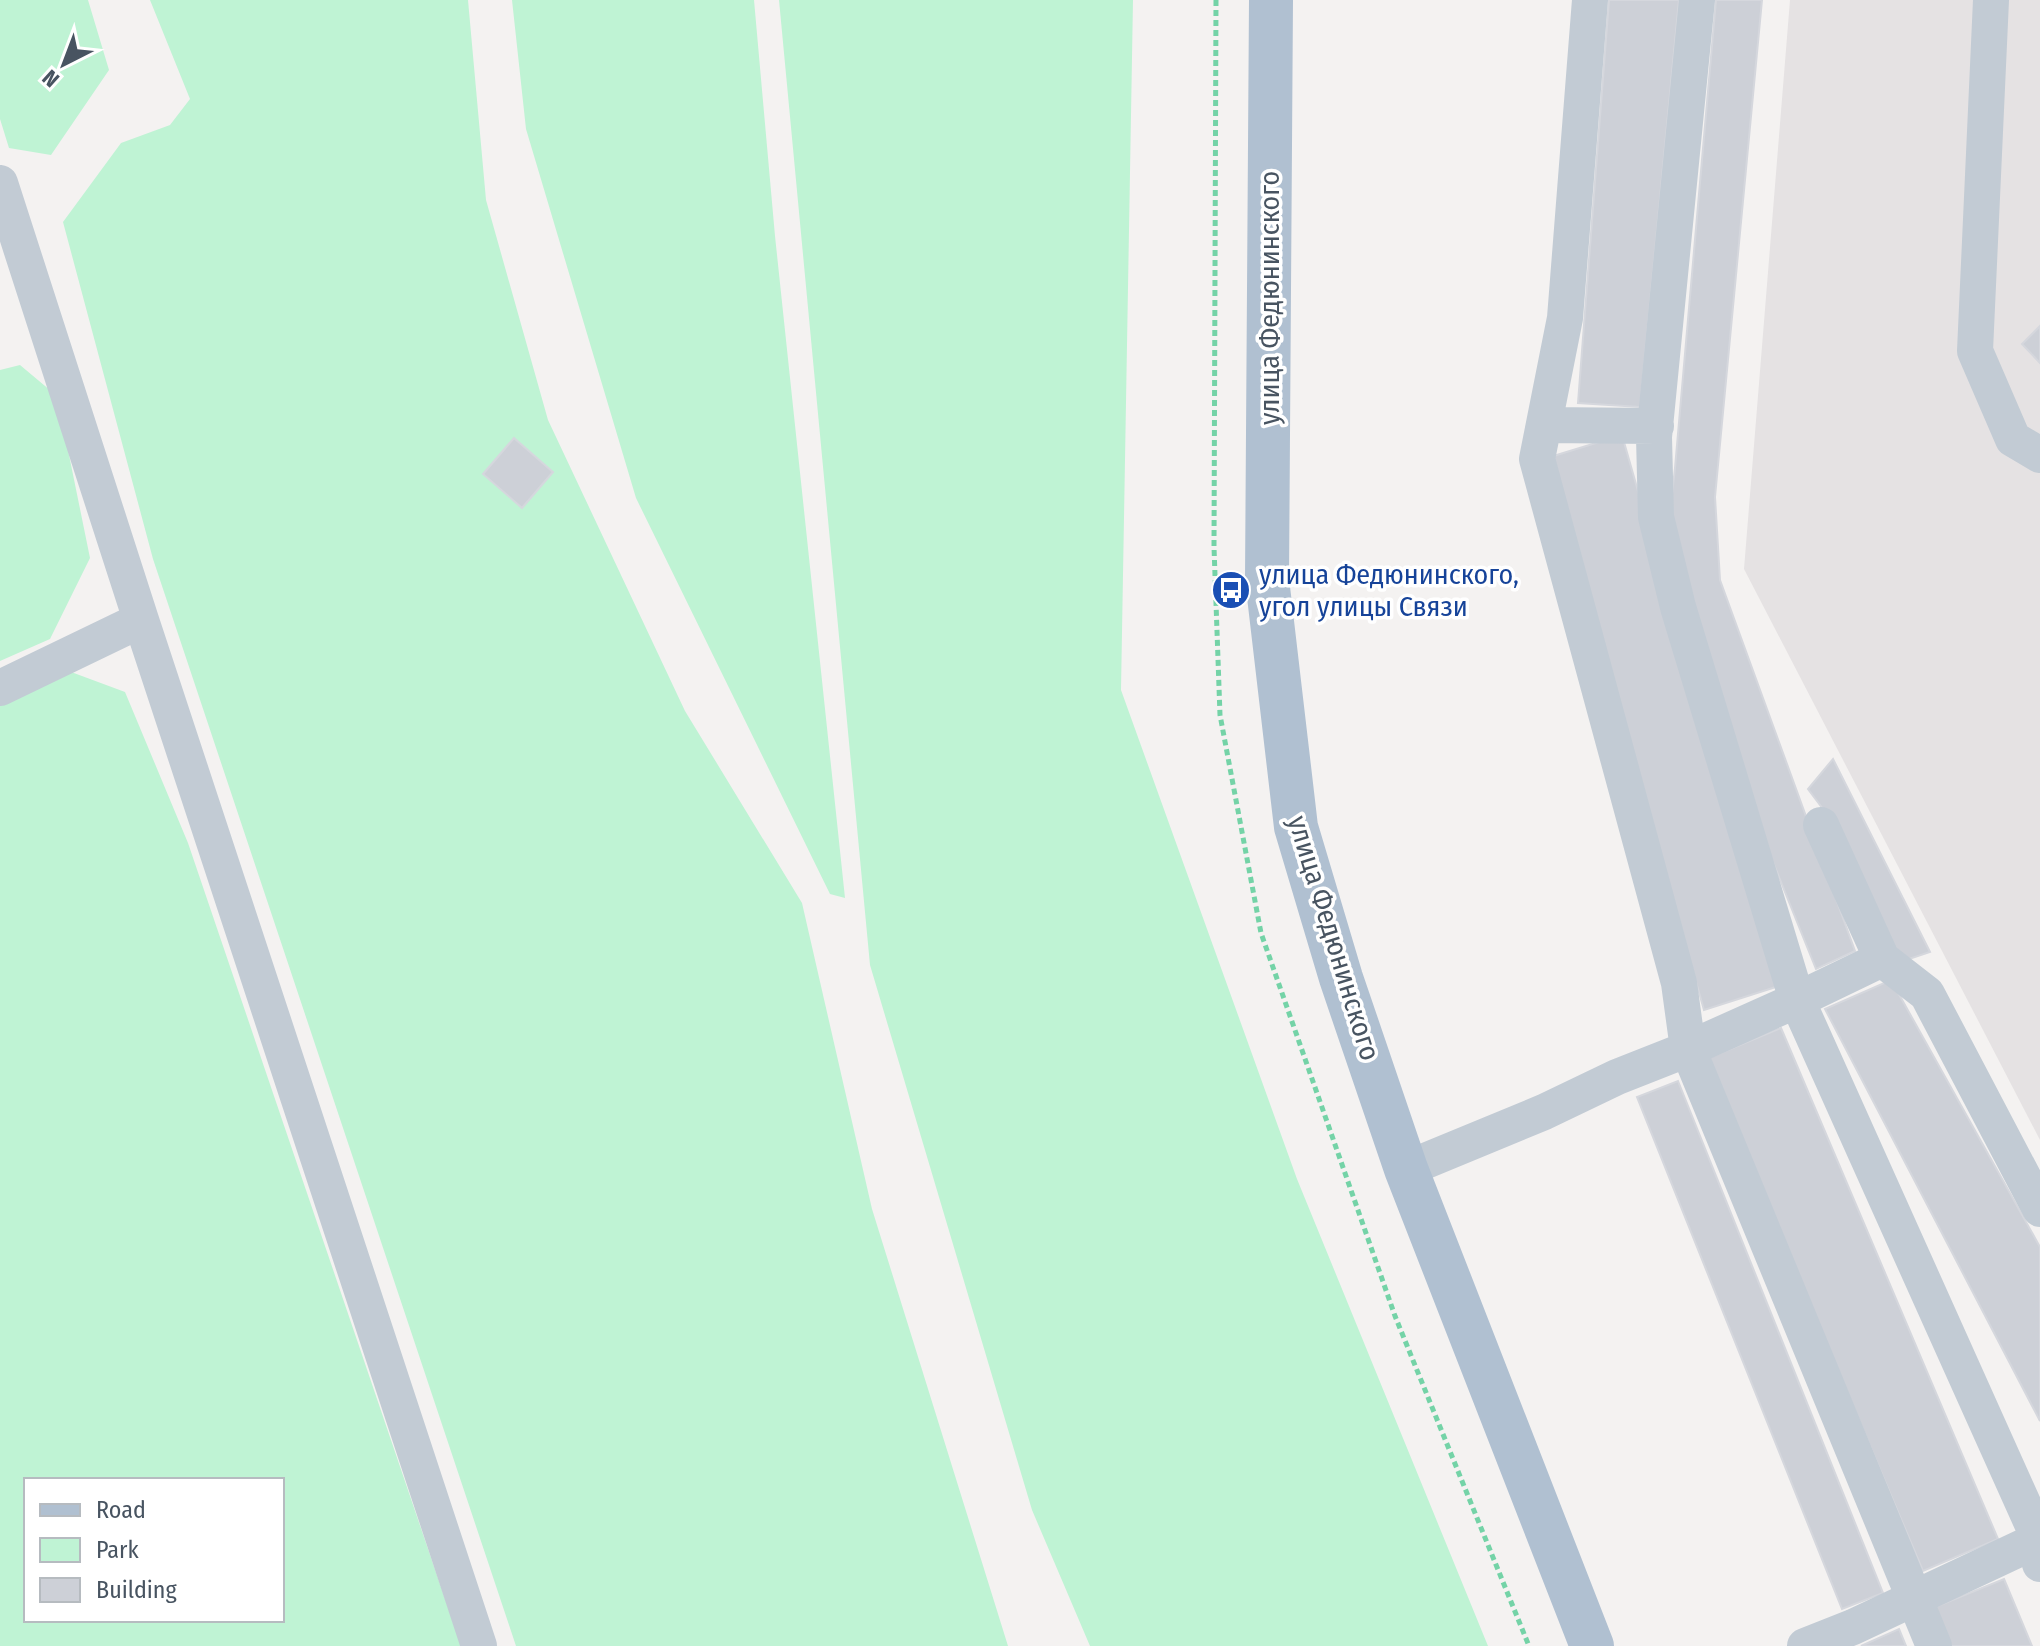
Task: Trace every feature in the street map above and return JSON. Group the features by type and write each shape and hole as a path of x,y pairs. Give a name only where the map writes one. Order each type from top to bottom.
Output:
{"main road":[{"name":"улица Федюнинского","path":"1271,0 1267,579 1296,827 1341,978 1406,1169 1592,1646"}],"lane":[{"path":"1590,0 1565,318 1537,459 1679,983 1688,1049 1934,1646"},
{"path":"1697,0 1656,426 1656,517 1678,607 1797,1000 2040,1539 2040,1564"},
{"path":"1991,0 1975,351 2013,439 2040,455"},
{"path":"0,183 479,1646"},
{"path":"1544,425 1656,426"},
{"path":"0,688 141,620"},
{"path":"1821,825 1882,959 1927,994 2040,1209"},
{"path":"1406,1169 1688,1049 1882,959"},
{"path":"1805,1646 1853,1627 2040,1539"}],"shaded area":[{"path":"1790,0 2040,0 2040,1140 1744,569"}],"green space":[{"path":"0,0 88,0 109,70 51,155 9,148 0,119"},
{"path":"150,0 468,0 486,200 548,420 685,711 802,903 872,1209 1008,1646 516,1646 153,559 63,222 121,143 170,125 190,99"},
{"path":"512,0 754,0 775,236 845,898 830,894 636,498 526,129"},
{"path":"779,0 1133,0 1121,690 1297,1179 1488,1646 1090,1646 1032,1510 870,965"},
{"path":"20,365 57,396 90,558 50,639 0,661 0,370"},
{"path":"55,666 125,692 188,843 461,1646 0,1646 0,693"}],"building":[{"path":"1609,0 1679,0 1640,407 1578,403"},
{"path":"1716,0 1762,0 1715,497 1720,580 1855,951 1816,969 1750,805 1668,529"},
{"path":"2040,326 2040,363 2022,344"},
{"path":"1622,435 1779,986 1704,1010 1547,458"},
{"path":"514,438 553,472 522,508 483,474"},
{"path":"1833,759 1930,952 1900,962 1838,829 1808,789"},
{"path":"1891,980 2040,1247 2040,1421 1825,1009"},
{"path":"1781,1028 1998,1539 1923,1571 1706,1059"},
{"path":"1678,1081 1883,1593 1842,1609 1637,1097"},
{"path":"2004,1579 2032,1646 1951,1646 1935,1607"},
{"path":"1899,1629 1906,1646 1861,1646"}],"place":[{"name":"улица Федюнинского, угол улицы Связи","path":"1231,590"}]}
